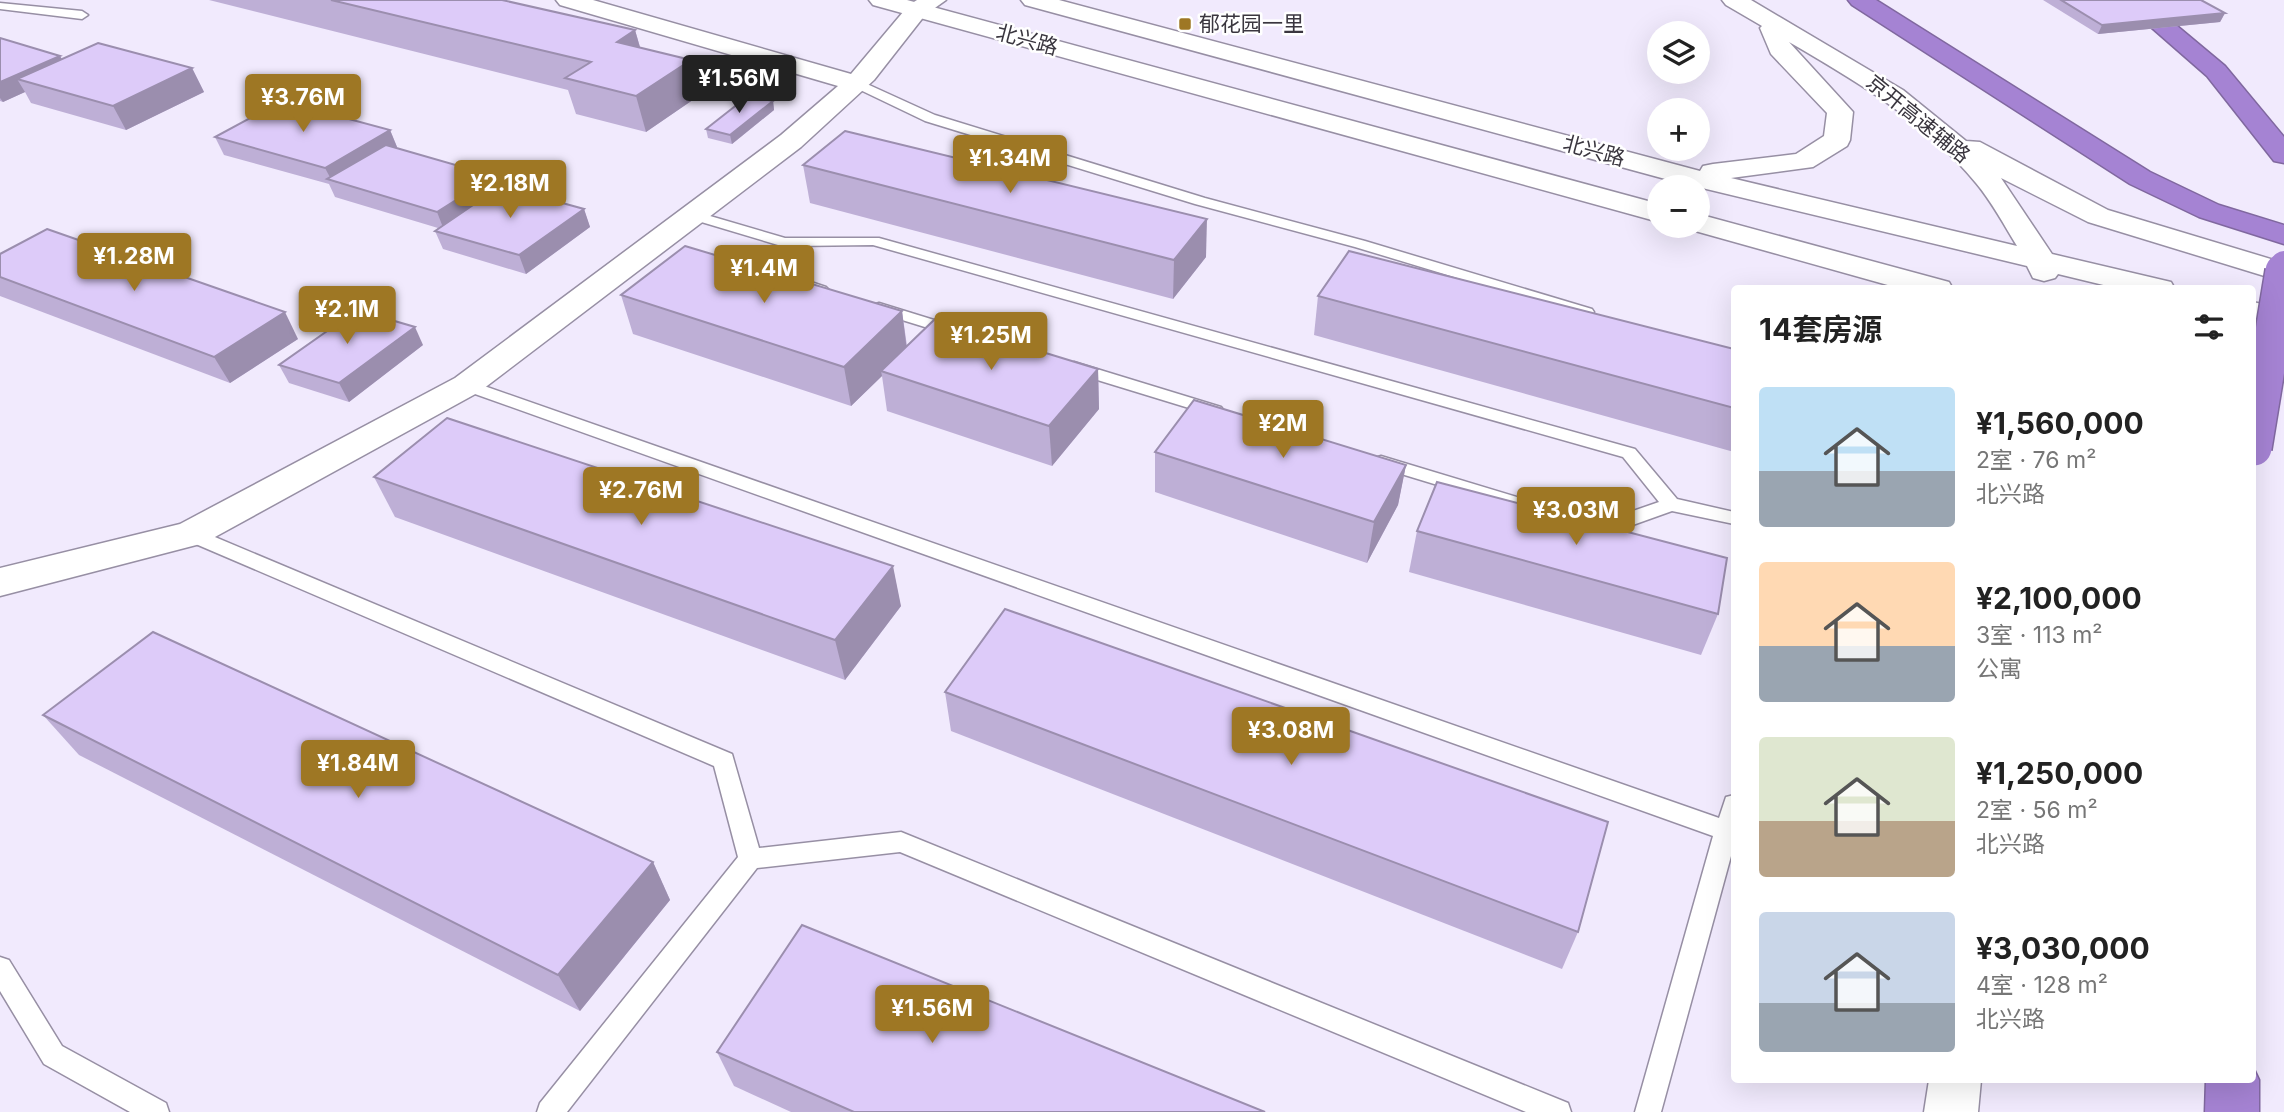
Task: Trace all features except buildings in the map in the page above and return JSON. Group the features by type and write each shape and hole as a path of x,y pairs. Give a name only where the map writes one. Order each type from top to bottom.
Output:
{"highway":[{"path":"1860,0 2140,178 2209,211 2284,235"},
{"path":"2132,0 2216,71 2284,155"},
{"path":"2256,440 2284,264"},
{"path":"2232,1083 2232,1112"}],"main road":[{"path":"568,0 856,83"},
{"name":"北兴路","path":"881,0 925,5 1647,210"},
{"name":"北兴路","path":"1033,0 2044,275 2127,285"},
{"name":"京开高速辅路","path":"1734,0 1886,88 1935,127 1980,169 2044,275"},
{"path":"0,582 191,534 467,386 791,141 856,83 925,5"},
{"path":"1679,174 1746,170 1803,161 1837,140 1840,112 1780,49 1768,20"},
{"path":"1935,127 2011,172 2098,216 2284,273"},
{"path":"1710,226 1923,285"},
{"path":"2256,312 2284,318"},
{"path":"2256,365 2284,371"},
{"path":"1951,1112 1955,1083"}],"lane":[{"path":"0,5 82,15"},
{"path":"856,83 930,118 1200,201 1360,244 1597,316"},
{"path":"693,215 784,243 874,240 1629,453 1671,504"},
{"path":"784,243 801,284 841,296"},
{"path":"868,304 975,337"},
{"path":"1055,362 1228,415"},
{"path":"467,386 1727,831"},
{"path":"1362,456 1535,509"},
{"path":"1562,517 1602,529 1671,504 1731,517"},
{"path":"191,534 724,760 750,859"},
{"path":"1648,1112 1731,816"},
{"path":"550,1112 750,859 901,842 1558,1112"},
{"path":"0,968 53,1055 156,1112"}],"place":[{"name":"郁花园一里","path":"1185,24"}]}
